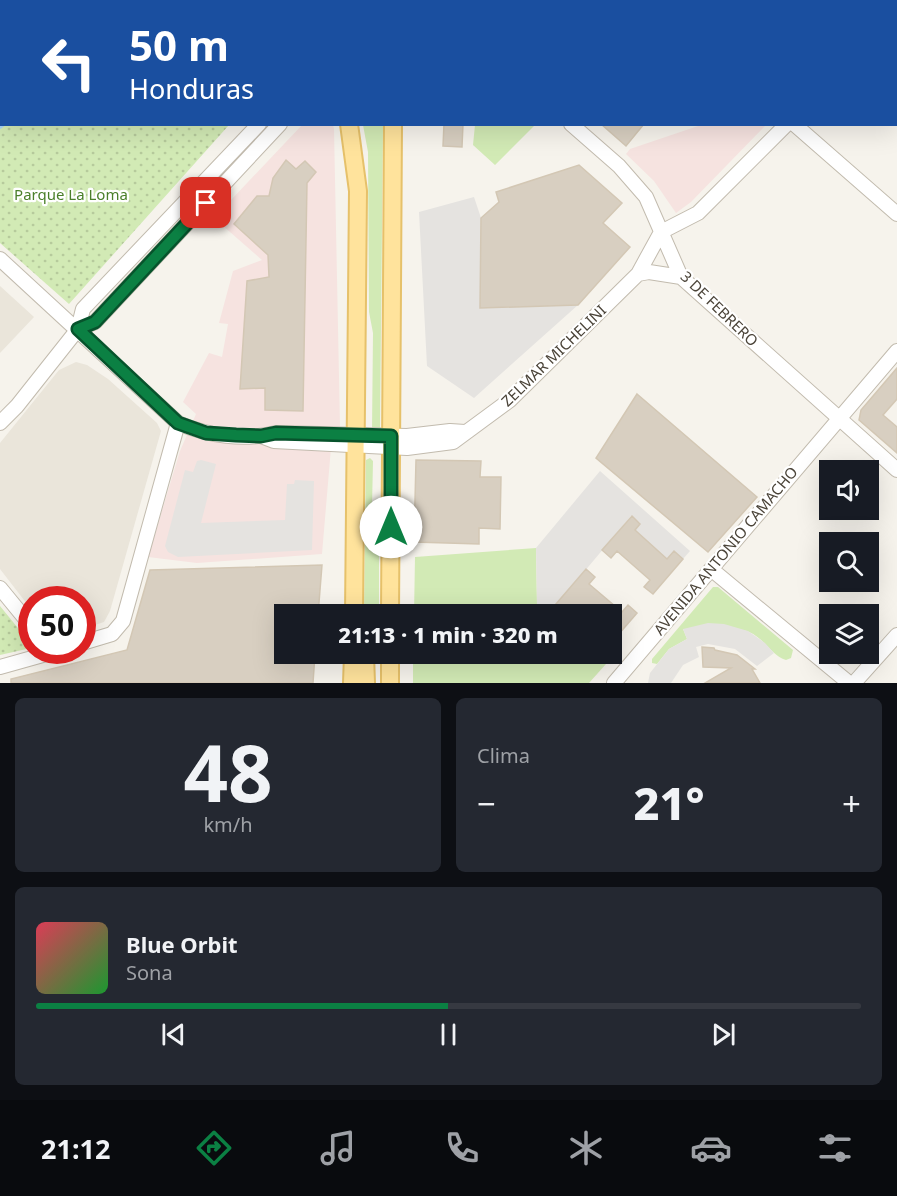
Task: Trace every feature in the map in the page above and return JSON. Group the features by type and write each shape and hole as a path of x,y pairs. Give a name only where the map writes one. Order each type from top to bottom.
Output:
{"main road":[{"path":"349,126 358,191 354,604"},
{"path":"390,604 393,126"},
{"path":"352,683 353,664"},
{"path":"365,664 366,683"},
{"path":"390,664 390,683"}],"street":[{"path":"0,423 17,406 78,329 83,309 257,126"},
{"path":"78,329 95,322 278,126"},
{"name":"3 DE FEBRERO","path":"573,126 634,181 654,212 681,277 897,470"},
{"path":"661,232 698,213 785,126"},
{"path":"796,126 897,214"},
{"path":"195,192 206,203"},
{"name":"ZELMAR MICHELINI","path":"178,423 206,433 261,436 274,441 391,442 465,432 510,400 638,274 661,232"},
{"path":"0,259 178,423 123,621 112,634 96,639"},
{"path":"638,274 650,272 681,277"},
{"name":"AVENIDA ANTONIO CAMACHO","path":"614,683 897,351"},
{"path":"711,569 849,683"},
{"path":"0,588 18,610"},
{"path":"854,683 897,635"},
{"path":"0,667 18,662"}],"shaded area":[{"path":"301,126 333,126 340,426 332,436 322,554 197,563 148,557 180,451 196,414 183,402 209,353 222,357 228,324 219,323 233,271 262,260 214,218"},
{"path":"698,126 765,126 691,202 676,213 654,181 626,154 630,149"},
{"path":"474,197 481,218 480,308 578,305 474,398 427,366 419,212"},
{"path":"0,286 34,317 0,353"},
{"path":"76,362 87,365 108,379 157,423 161,431 110,611 104,622 96,625 96,586 18,586 18,592 0,569 0,443 59,370"},
{"path":"197,461 216,464 201,523 285,520 287,484 294,484 295,480 314,481 312,550 178,557 168,552 165,546 185,470 193,472"},
{"path":"600,471 690,551 683,559 674,552 667,559 635,530 640,523 631,516 557,604 537,604 536,548"},
{"path":"708,623 724,624 748,631 765,643 774,653 757,666 735,649 708,644 696,647 699,657 683,665 671,683 648,683 650,673 669,649 687,639 683,629"}],"green space":[{"name":"Parque La Loma","path":"0,126 228,126 69,304 0,243"},
{"path":"363,126 383,126 380,430 372,430 373,333 369,312 368,152"},
{"path":"475,126 534,126 495,165 473,145"},
{"path":"370,458 373,461 372,507 379,530 379,604 364,604 366,460"},
{"path":"536,548 537,604 414,604 415,557"},
{"path":"713,587 718,587 793,650 791,658 786,660 781,658 759,638 743,630 683,629 687,639 669,649 657,664 652,663 652,659"},
{"path":"0,606 18,628 18,651 0,655"},
{"path":"413,664 606,664 589,683 413,683"}],"building":[{"path":"444,126 463,126 462,147 443,146"},
{"path":"603,126 642,126 626,146"},
{"path":"286,160 296,169 305,161 316,172 307,183 303,411 265,410 265,388 240,389 247,281 269,277 268,255 234,224 257,196 269,196 273,178"},
{"path":"579,165 622,203 603,223 630,247 578,305 480,308 481,218 499,202 496,192"},
{"path":"897,368 897,399 883,415 897,427 897,453 859,420 861,410"},
{"path":"637,394 757,497 708,552 596,458"},
{"path":"416,460 481,461 480,477 501,477 500,529 479,528 479,544 414,542"},
{"path":"632,516 640,524 635,530 667,559 674,551 683,559 653,594 644,587 650,580 617,551 611,558 602,550"},
{"path":"322,565 319,604 274,604 274,664 314,664 313,683 11,683 11,679 71,664 96,664 96,658 127,650 150,570"},
{"path":"586,569 595,577 589,584 613,604 556,604"},
{"path":"628,605 637,613 622,630 622,612"},
{"path":"702,647 737,655 755,669 752,669 760,683 705,683 731,668 703,667"}],"route":[{"path":"206,203 95,322 78,329 178,423 194,429 206,433 250,436 276,433 391,436 391,527"}]}
